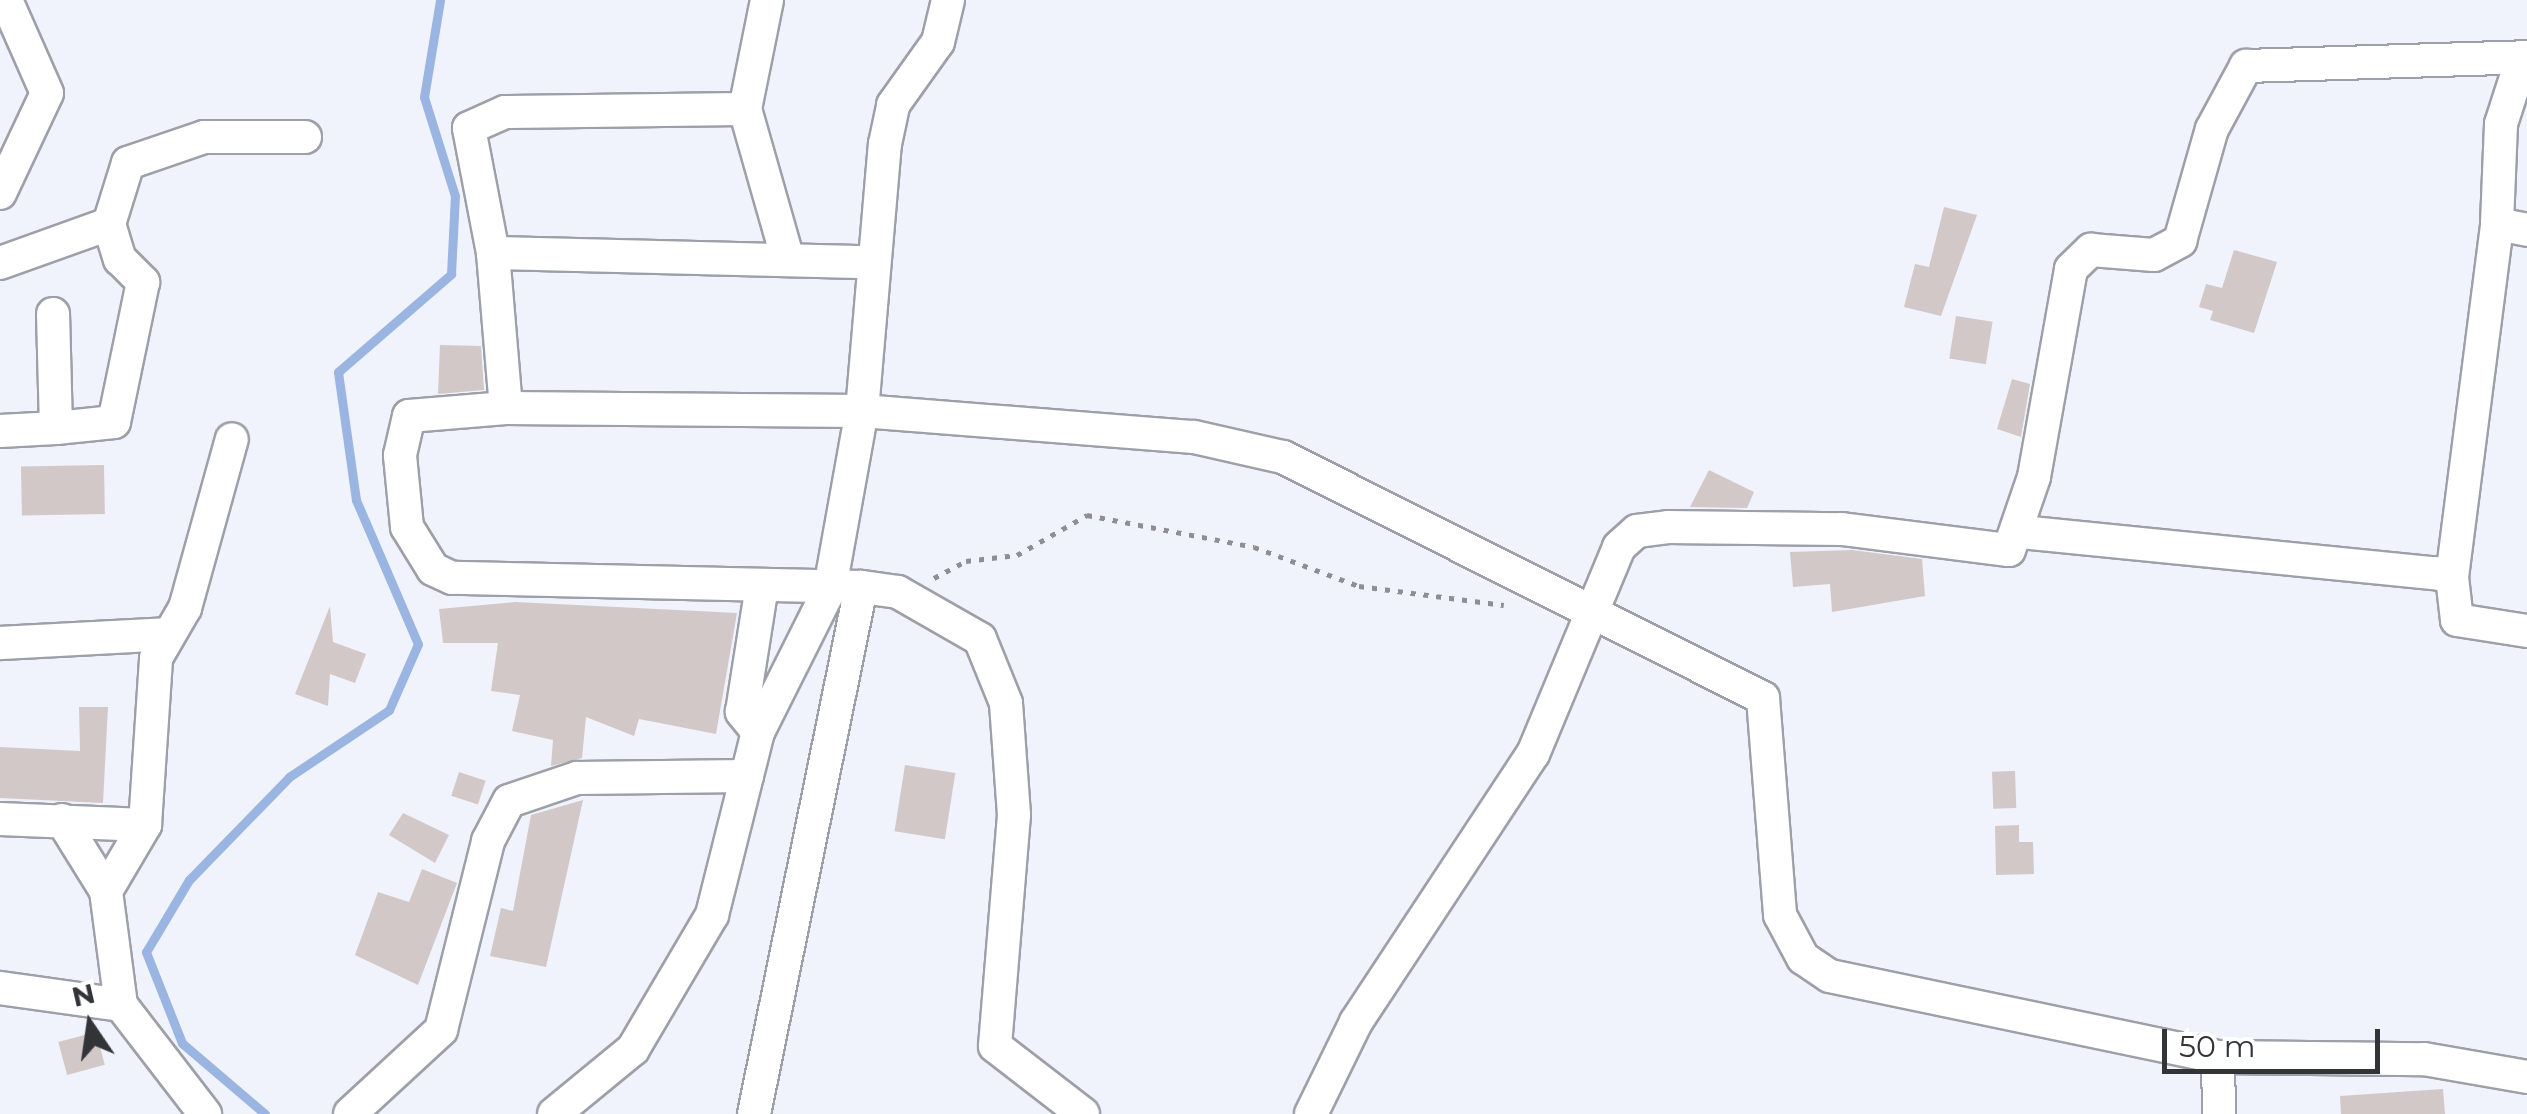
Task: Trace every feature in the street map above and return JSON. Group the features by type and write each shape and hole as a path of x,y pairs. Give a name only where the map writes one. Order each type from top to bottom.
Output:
{"street":[{"path":"0,193 47,93 6,0"},
{"path":"766,0 745,109 787,256"},
{"path":"754,1114 846,588 872,262 893,105 938,42 948,0"},
{"path":"1310,1114 1356,1022 1533,754 1610,561 1638,531 1842,529 1994,551 2013,547 2021,532 2071,269 2091,250 2154,255 2180,240 2217,116 2246,66 2524,59 2501,124 2512,227 2452,577 2458,620 2527,631"},
{"path":"506,408 494,254 465,139 476,120 505,112 745,109"},
{"path":"0,430 114,422 128,325 144,289 109,224 128,163 204,136 305,137"},
{"path":"0,263 109,224"},
{"path":"494,254 787,256 872,262"},
{"path":"53,314 56,428"},
{"path":"1083,1114 995,1046 1014,815 998,669 971,630 907,597 846,588 761,592 452,578 433,569 407,527 402,430 422,412 506,408 862,411 1194,437 1282,458 1588,614 1764,698 1780,915 1804,958 1857,984 2218,1058 2424,1059 2527,1077"},
{"path":"106,891 144,825 149,688 169,634 186,608 232,439"},
{"path":"2021,532 2452,577"},
{"path":"554,1114 633,1049 664,1002 712,915 758,732 846,588"},
{"path":"758,732 742,712 761,592"},
{"path":"0,644 169,634"},
{"path":"350,1114 440,1030 488,841 509,801 577,778 747,776"},
{"path":"0,819 144,825"},
{"path":"62,820 106,891 121,1004 205,1114"},
{"path":"0,988 121,1004"},
{"path":"2218,1058 2219,1114"}],"path":[{"path":"907,597 948,567 1016,555 1087,515 1254,547 1359,586 1520,606"}],"building":[{"path":"1944,207 1977,215 1941,316 1904,307 1915,264 1929,267"},
{"path":"2234,250 2277,262 2254,333 2210,320 2213,311 2199,307 2206,284 2222,288"},
{"path":"1956,316 1993,322 1986,364 1949,358"},
{"path":"440,345 481,346 484,390 438,394"},
{"path":"2012,379 2030,384 2021,437 1997,429"},
{"path":"104,465 105,514 22,515 21,466"},
{"path":"1709,470 1754,492 1747,508 1690,507"},
{"path":"1852,550 1922,559 1925,596 1832,612 1830,584 1793,587 1790,552"},
{"path":"516,602 737,613 716,734 639,719 634,736 586,717 582,758 551,766 553,740 512,731 520,695 491,691 498,643 443,643 439,609"},
{"path":"330,606 333,642 366,654 355,683 330,674 328,706 295,694"},
{"path":"79,707 108,707 103,803 0,798 0,747 80,751"},
{"path":"905,765 955,773 945,839 895,831"},
{"path":"2015,771 2016,808 1993,809 1992,772"},
{"path":"459,772 486,781 478,804 451,796"},
{"path":"583,800 546,967 490,956 501,908 513,911 531,815"},
{"path":"403,813 449,835 435,863 389,835"},
{"path":"2019,825 2019,842 2033,842 2034,874 1996,875 1995,826"},
{"path":"422,869 457,883 418,985 355,955 378,892 409,902"},
{"path":"96,1032 105,1065 67,1075 58,1042"},
{"path":"2443,1089 2445,1114 2341,1114 2340,1096"}],"waterway":[{"path":"265,1114 182,1043 146,952 189,880 289,777 389,710 418,644 356,500 338,372 451,274 455,196 424,97 440,0"}]}
